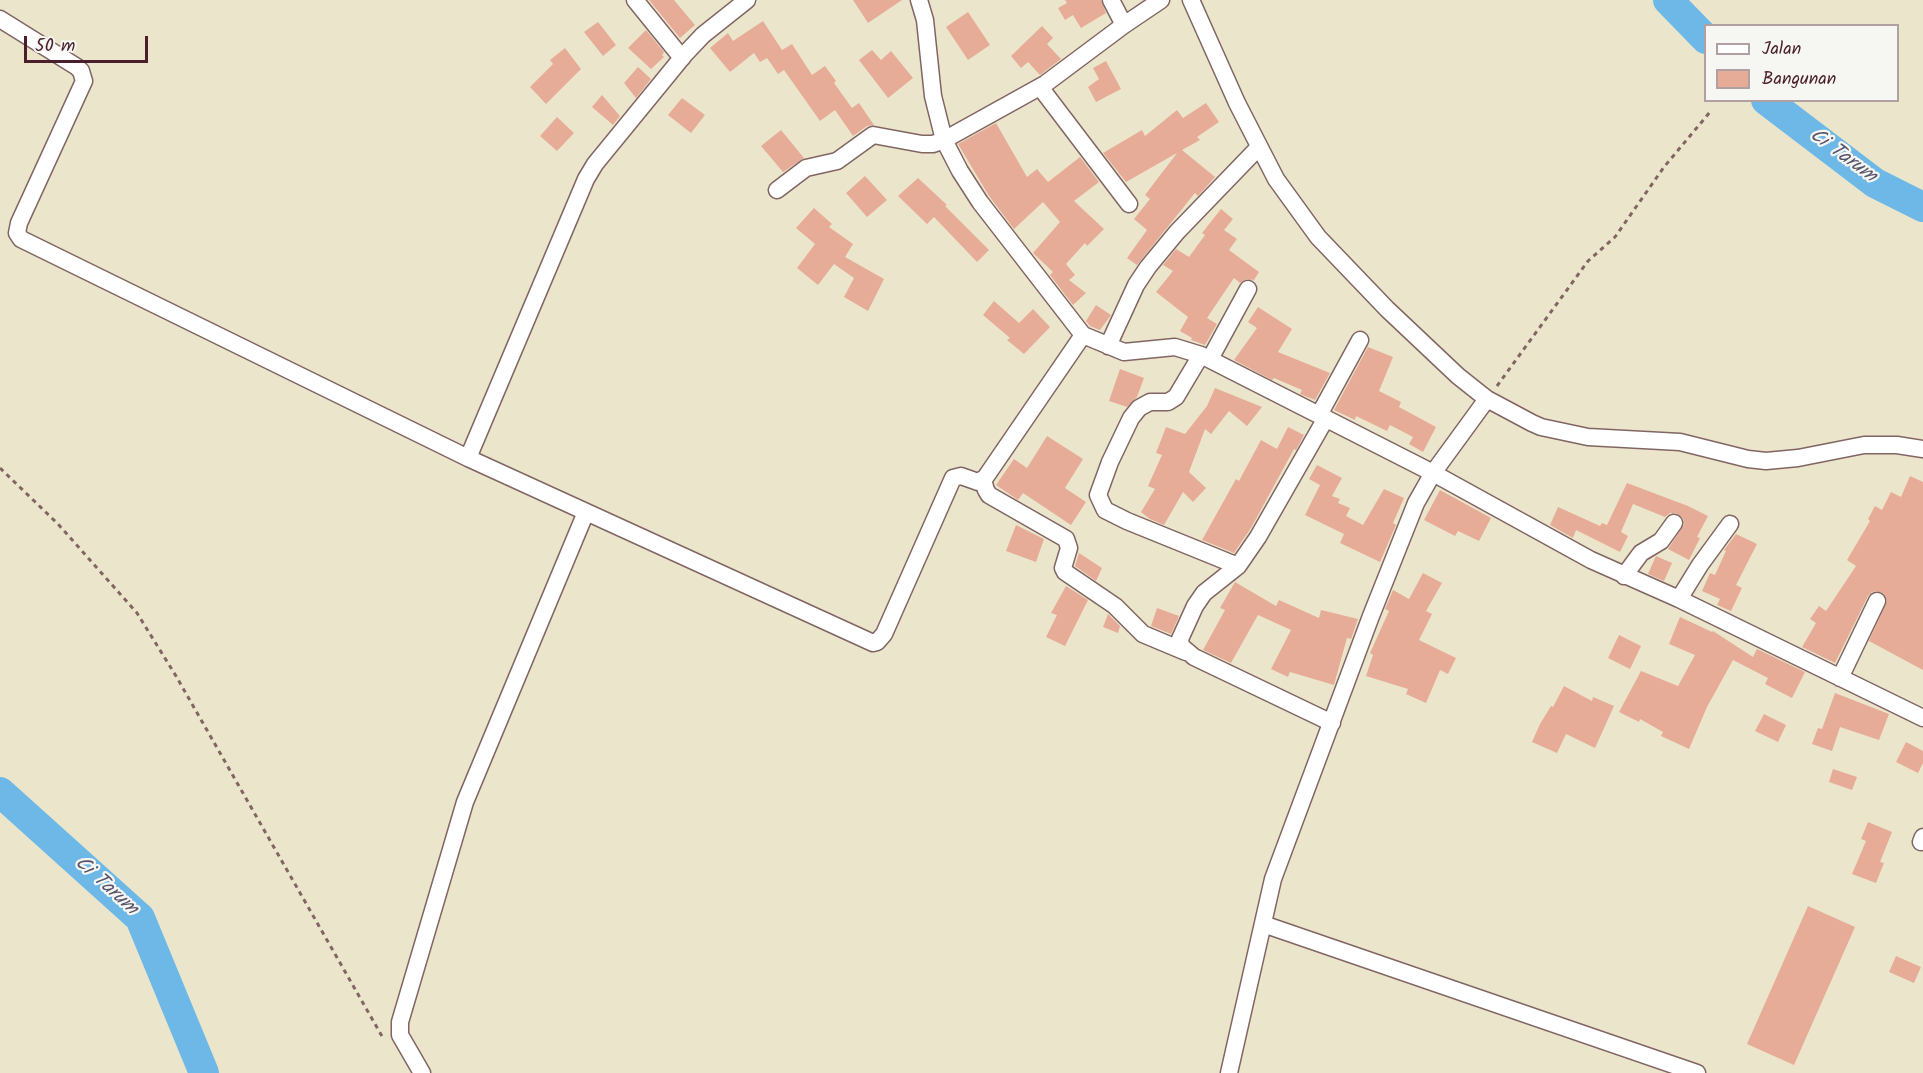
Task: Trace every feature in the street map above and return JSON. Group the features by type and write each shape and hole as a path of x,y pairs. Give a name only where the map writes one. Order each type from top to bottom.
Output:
{"street":[{"path":"635,0 682,58"},
{"path":"468,458 586,179 595,164 703,35 747,0"},
{"path":"919,0 925,20 933,96 944,140 980,202 1083,335 1124,352 1175,347 1205,357 1433,473 1624,576 1678,599 1923,718"},
{"path":"1111,0 1124,25"},
{"path":"777,190 806,168 837,162 873,135 928,144 944,140 1040,87 1161,0"},
{"path":"1191,0 1276,179 1318,237 1387,309 1458,376 1487,399 1541,427 1603,439 1680,442 1748,459 1766,461 1798,458 1864,445 1897,445 1923,449"},
{"path":"0,19 77,67 84,81 19,223 17,233 21,239 468,458 873,643 884,634 953,478 957,476 978,482 983,480 1083,335"},
{"path":"1040,87 1129,204"},
{"path":"1108,346 1132,293 1148,267 1177,232 1259,147"},
{"path":"1238,566 1105,510 1098,495 1110,462 1131,418 1140,408 1150,402 1168,402 1176,398 1248,289"},
{"path":"1185,652 1180,639 1195,606 1210,587 1238,566 1282,497 1360,340"},
{"path":"1229,1073 1273,879 1371,616 1416,503 1433,473 1487,399"},
{"path":"983,480 989,495 1066,539 1069,548 1063,568 1065,572 1115,606 1143,634 1332,723"},
{"path":"422,1073 400,1035 400,1022 465,802 586,512"},
{"path":"1624,576 1641,553 1661,540 1674,523"},
{"path":"1678,599 1694,572 1730,524"},
{"path":"1840,678 1877,601"},
{"path":"1263,924 1697,1073"}],"path":[{"path":"1487,399 1588,261 1615,237 1664,167 1710,112"},
{"path":"0,468 58,524 137,613 176,676 385,1042"}],"building":[{"path":"649,0 674,0 695,25 680,38"},
{"path":"853,0 902,0 868,23"},
{"path":"1065,0 1101,0 1106,13 1081,28 1073,15 1065,20 1058,8 1067,3"},
{"path":"968,12 990,45 968,60 946,27"},
{"path":"763,21 782,50 792,44 812,75 825,66 852,108 859,103 874,125 867,126 853,136 835,110 820,121 784,70 778,74 767,58 760,62 754,53 730,72 710,48 728,33 733,41"},
{"path":"598,22 616,45 603,56 584,32"},
{"path":"1042,26 1053,38 1047,44 1061,59 1040,75 1028,62 1021,68 1011,56"},
{"path":"646,30 664,52 662,55 664,57 651,69 628,48"},
{"path":"565,48 581,69 546,104 530,87 553,64 550,60"},
{"path":"872,50 881,60 891,51 913,78 888,98 859,60"},
{"path":"1106,61 1121,89 1096,102 1088,87 1099,79 1093,68"},
{"path":"638,67 651,79 636,98 624,83"},
{"path":"602,95 620,116 613,125 592,107"},
{"path":"682,98 705,115 691,133 668,115"},
{"path":"1206,103 1219,122 1197,137 1200,140 1182,150 1215,177 1198,196 1195,193 1137,265 1127,258 1147,230 1134,219 1150,199 1145,195 1177,153 1126,182 1103,153 1142,130 1145,136 1177,110 1183,118"},
{"path":"557,117 574,133 557,151 540,136"},
{"path":"996,123 1027,177 1037,169 1048,182 1080,157 1099,182 1074,201 1104,229 1087,246 1085,243 1066,264 1075,275 1069,280 1086,293 1073,305 1050,275 1053,272 1033,253 1060,222 1043,202 1014,229 989,196 958,144"},
{"path":"781,130 804,158 783,172 761,146"},
{"path":"865,176 887,200 867,217 846,193"},
{"path":"918,178 989,250 977,262 934,217 927,224 898,196"},
{"path":"814,208 832,224 829,227 853,244 845,257 884,279 868,311 844,297 854,278 834,264 818,285 797,268 815,244 796,228"},
{"path":"1221,209 1233,219 1224,230 1237,239 1229,250 1259,272 1254,280 1247,279 1240,283 1234,278 1207,318 1217,324 1205,345 1191,340 1192,338 1180,331 1188,317 1156,292 1173,271 1163,265 1176,249 1189,257 1205,235 1202,233"},
{"path":"994,301 1019,323 1033,309 1050,327 1024,354 1007,340 1010,338 983,315"},
{"path":"1096,305 1111,315 1100,330 1090,326 1086,321"},
{"path":"1258,307 1292,329 1278,352 1330,373 1315,400 1300,394 1302,390 1274,378 1272,380 1234,360 1257,328 1248,322"},
{"path":"1368,347 1393,357 1379,391 1401,402 1399,407 1436,427 1423,452 1409,444 1413,437 1390,425 1387,431 1356,416 1355,420 1334,410"},
{"path":"1120,369 1144,378 1137,397 1127,407 1109,401"},
{"path":"1215,388 1262,407 1247,426 1229,411 1211,434 1205,429 1189,472 1206,488 1193,502 1183,492 1164,525 1150,519 1141,512 1155,489 1148,486 1162,455 1156,453 1166,427 1185,434 1207,406"},
{"path":"1288,427 1304,435 1251,528 1234,553 1202,540 1236,479 1239,481 1261,440 1277,449"},
{"path":"1047,436 1083,459 1065,488 1086,502 1071,525 1023,493 1018,500 996,485 1014,459 1027,468"},
{"path":"1317,465 1342,478 1332,496 1340,499 1338,503 1350,508 1346,516 1363,525 1384,489 1404,498 1393,523 1396,525 1380,562 1340,543 1344,534 1305,515 1320,485 1309,479"},
{"path":"1910,476 1923,482 1923,670 1869,641 1887,601 1885,595 1877,591 1868,596 1835,663 1802,647 1816,623 1810,619 1819,606 1826,611 1856,566 1847,560 1870,521 1868,519 1875,506 1882,510 1891,492 1901,497"},
{"path":"1627,483 1708,516 1689,560 1668,549 1684,525 1683,518 1676,513 1670,513 1665,517 1633,504 1621,532 1628,536 1620,552 1576,530 1573,538 1550,525 1558,507 1600,526 1602,523 1607,525"},
{"path":"1440,490 1491,518 1479,541 1458,531 1455,536 1424,520"},
{"path":"1016,525 1044,539 1036,562 1006,551"},
{"path":"1736,534 1757,544 1736,585 1742,588 1731,611 1717,605 1720,599 1702,591 1710,573 1715,575 1726,551 1724,550"},
{"path":"1079,553 1102,568 1096,581 1075,566"},
{"path":"1656,556 1672,563 1664,581 1648,574"},
{"path":"1423,573 1442,583 1426,611 1432,614 1419,640 1456,658 1448,674 1440,670 1426,703 1406,694 1408,689 1366,676 1373,655 1370,653 1389,611 1385,609 1393,590 1409,599"},
{"path":"1235,582 1276,606 1279,600 1319,618 1321,610 1358,619 1351,639 1347,638 1334,685 1290,672 1288,677 1271,669 1291,630 1258,615 1231,663 1203,650 1225,610 1220,608"},
{"path":"1066,586 1088,600 1065,646 1046,637 1057,615 1051,613"},
{"path":"1157,608 1179,616 1171,634 1151,626"},
{"path":"1108,614 1120,626 1118,633 1103,627"},
{"path":"1680,617 1713,631 1753,657 1757,649 1805,672 1792,698 1765,684 1768,678 1733,660 1707,707 1689,749 1661,736 1663,732 1640,719 1639,722 1619,712 1641,671 1678,686 1695,655 1669,644"},
{"path":"1619,635 1641,646 1630,669 1608,658"},
{"path":"1564,686 1592,701 1593,697 1614,706 1595,748 1566,734 1557,753 1532,742 1540,724 1551,706 1553,707"},
{"path":"1835,693 1889,714 1879,740 1840,727 1832,751 1812,744 1818,728 1822,729"},
{"path":"1764,714 1786,725 1778,742 1755,731"},
{"path":"1906,742 1923,751 1923,763 1918,773 1896,762"},
{"path":"1833,769 1857,777 1852,790 1829,782"},
{"path":"1868,822 1892,832 1880,862 1884,863 1876,883 1852,874 1866,841 1861,839"},
{"path":"1808,906 1855,927 1794,1065 1747,1044"},
{"path":"1896,956 1921,967 1914,983 1889,972"}],"waterway":[{"name":"Ci Tarum","path":"1668,0 1704,37"},
{"name":"Ci Tarum","path":"1769,102 1875,183 1923,207"},
{"name":"Ci Tarum","path":"0,792 140,918 204,1073"}]}
